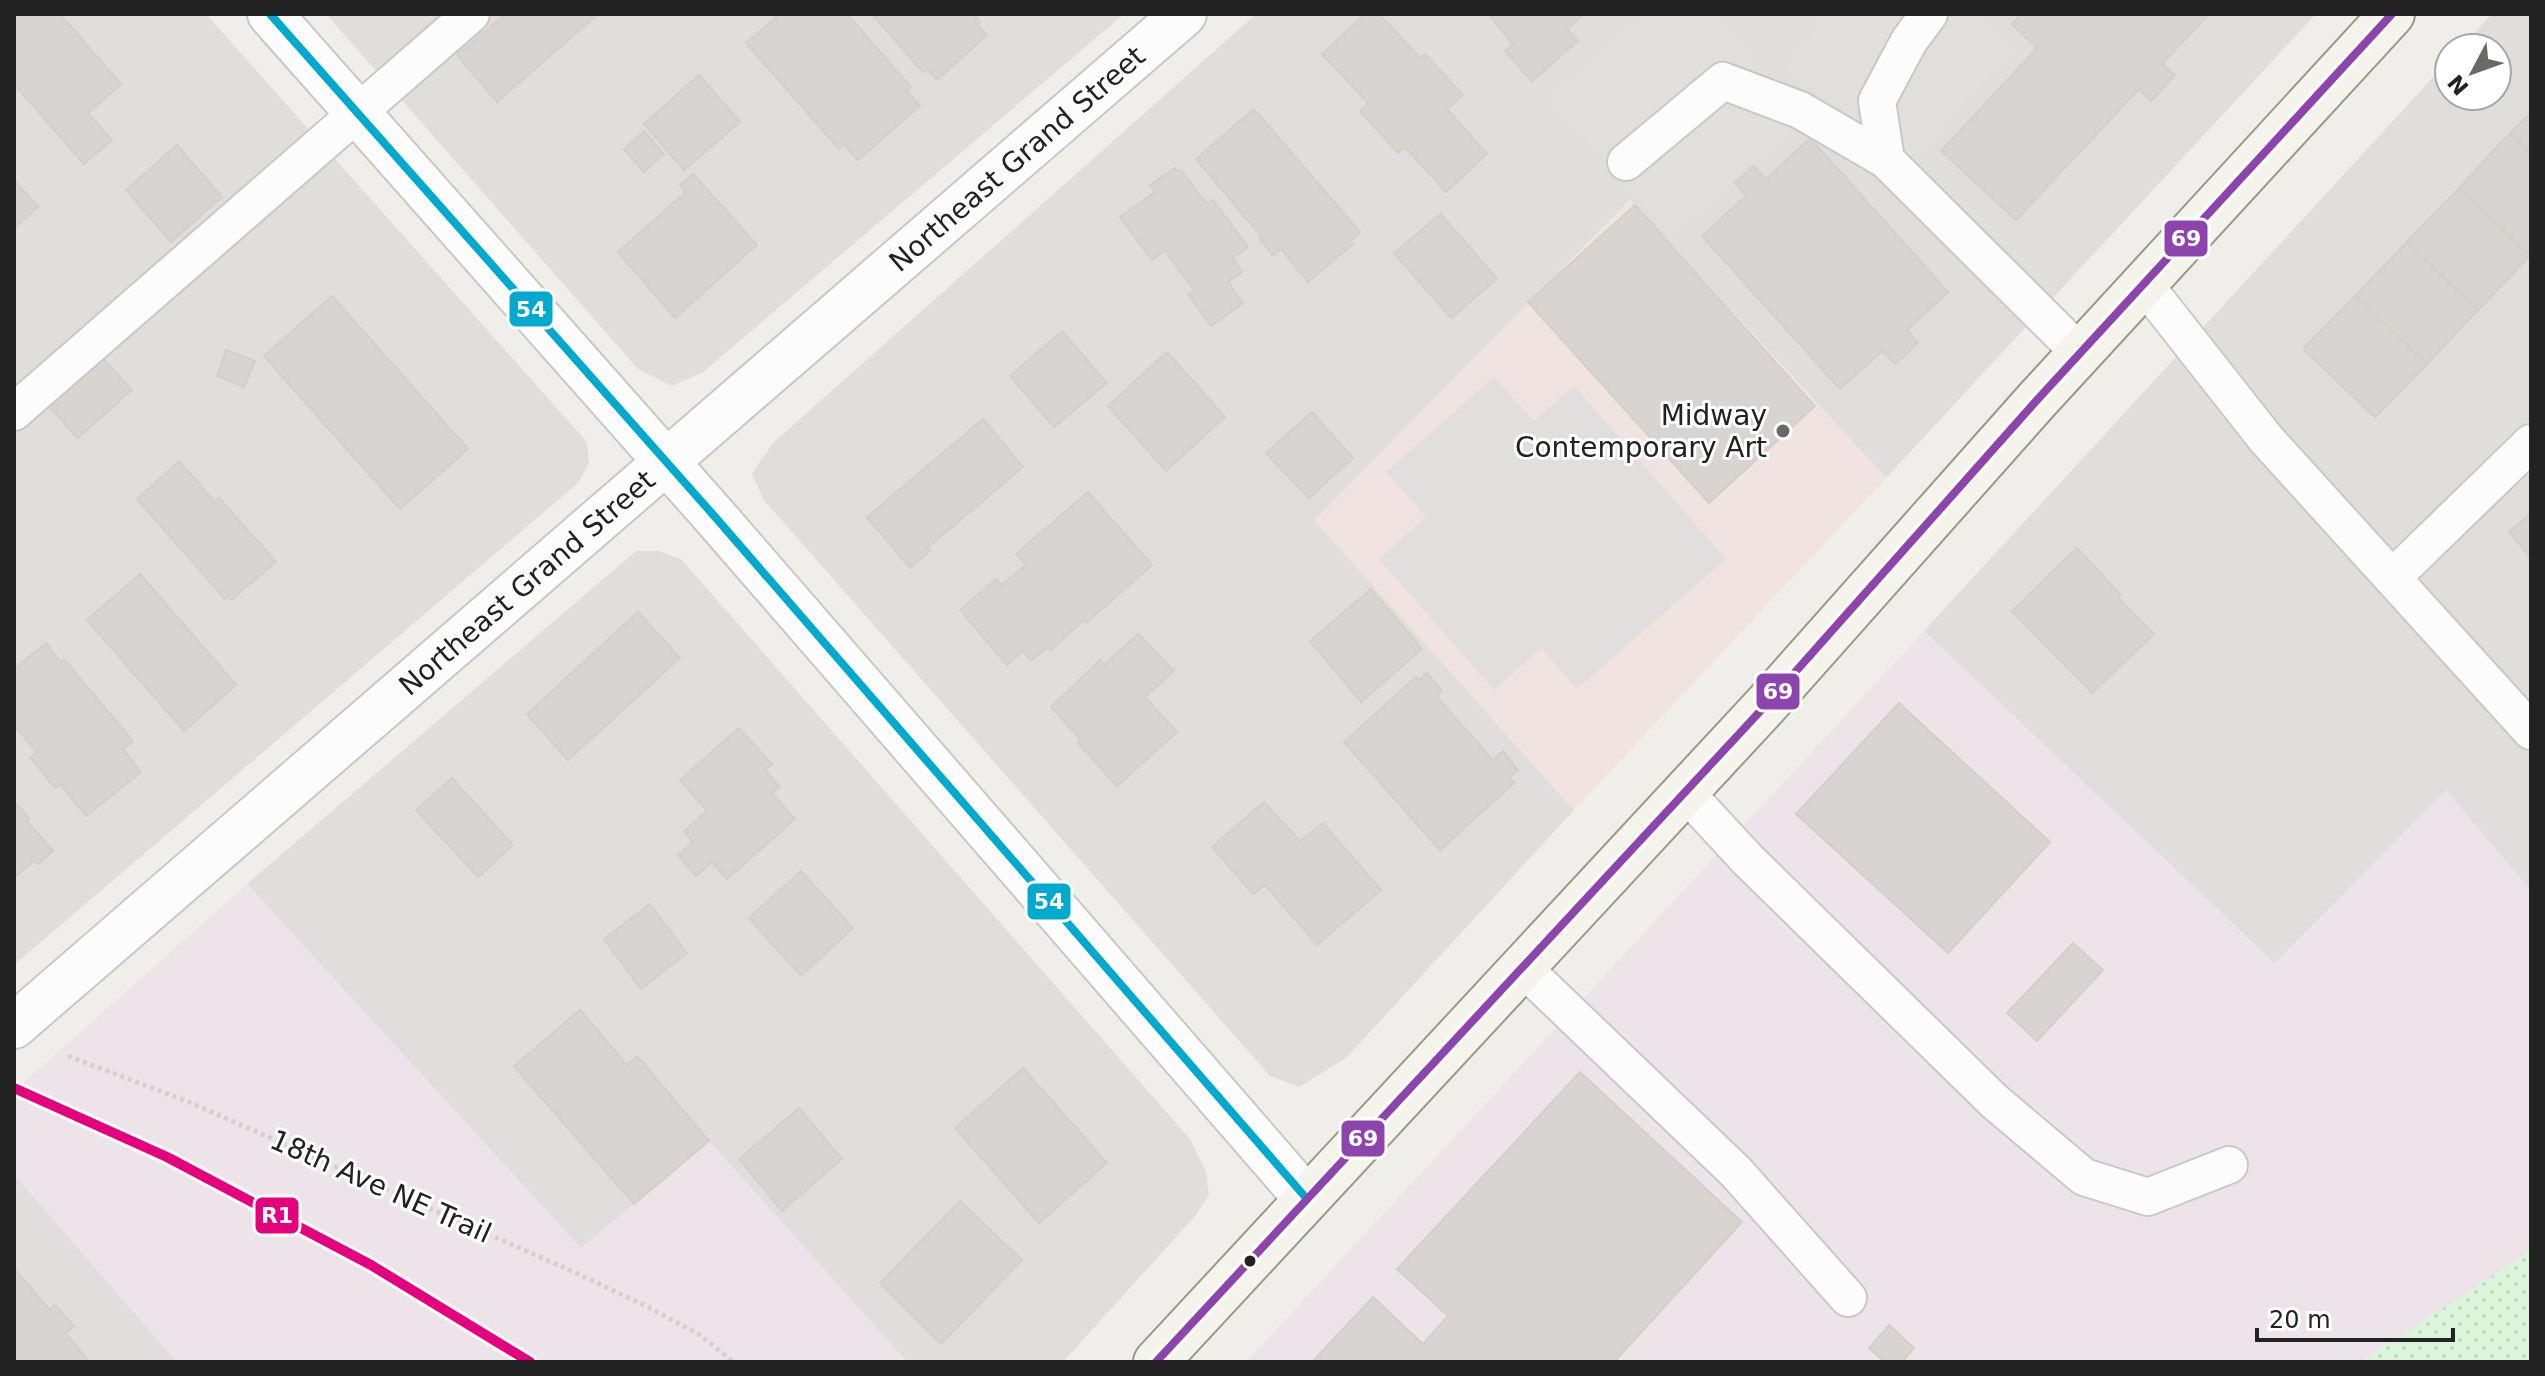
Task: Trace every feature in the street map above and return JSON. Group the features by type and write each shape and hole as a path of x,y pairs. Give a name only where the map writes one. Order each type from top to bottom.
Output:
{"street":[{"path":"270,14 666,462 1307,1199"},
{"name":"Northeast Grand Street","path":"14,1026 1184,14"},
{"path":"1156,1362 1765,706 2080,353 2392,14"}],"lane":[{"path":"14,412 471,14"},
{"path":"1886,160 1877,101 1909,41 1929,14"},
{"path":"1626,162 1723,81 1800,110 1886,160 2080,353"},
{"path":"2144,284 2266,439 2531,731"},
{"path":"2392,578 2531,443"},
{"path":"1685,792 1748,860 1983,1091 2084,1177 2148,1197 2229,1165"},
{"path":"1521,966 1736,1172 1848,1298"}],"path":[{"name":"18th Ave NE Trail","path":"55,1052 189,1102 537,1255 697,1333 734,1362"}],"shaded area":[{"path":"14,14 206,14 587,442 589,463 578,483 14,965"},
{"path":"326,14 1124,14 703,372 672,386 638,369"},
{"path":"1256,14 2316,14 1886,478 1630,200 1315,520 1574,810 1346,1058 1299,1087 1270,1076 763,499 752,473 773,443"},
{"path":"1649,14 1711,14 1802,120 1670,234 1552,98"},
{"path":"1827,14 1979,14 1976,18 2010,52 1908,163 1787,69"},
{"path":"2492,14 2531,14 2531,891 2446,791 2275,964 1924,631 2433,77 2433,112 2513,112 2513,32 2475,32"},
{"path":"1630,200 1886,478 1574,810 1314,520"},
{"path":"1494,377 1534,421 1574,386 1726,559 1577,689 1541,648 1494,690 1379,559 1426,517 1386,472"},
{"path":"636,551 659,551 681,559 1190,1139 1206,1172 1209,1195 1195,1216 1063,1362 907,1362 709,1141 581,1249 247,884"},
{"path":"1924,631 2274,964 2446,790 2531,891 2531,1251 2361,1362 1246,1362"},
{"path":"247,884 581,1248 709,1141 907,1362 177,1362 14,1174 14,1091"},
{"path":"14,1174 177,1362 14,1362"}],"green space":[{"path":"2531,1251 2531,1362 2361,1362"}],"building":[{"path":"14,14 60,14 121,84 88,113 112,140 84,164 14,84"},
{"path":"505,14 598,14 497,102 457,55"},
{"path":"780,14 847,14 911,87 907,91 920,106 858,160 844,145 839,149 746,43"},
{"path":"872,14 973,14 980,22 977,25 987,35 937,80 927,69 923,72"},
{"path":"1365,14 1379,14 1420,58 1425,54 1463,95 1447,109 1487,154 1446,192 1405,147 1398,153 1360,111 1368,103 1322,54"},
{"path":"1488,14 1584,14 1567,29 1578,41 1532,81 1505,51 1513,44"},
{"path":"2021,14 2209,14 2162,64 2175,75 2151,101 2139,89 2016,220 1941,151 2037,48 2012,24"},
{"path":"699,75 740,122 684,170 644,124"},
{"path":"1254,109 1360,232 1350,241 1353,244 1308,282 1281,249 1273,256 1260,239 1262,237 1196,159"},
{"path":"2531,112 2531,154 2510,133"},
{"path":"644,131 664,154 644,172 624,149"},
{"path":"2510,133 2531,154 2530,256 2459,188"},
{"path":"1810,138 1948,292 1907,330 1918,343 1895,364 1882,351 1840,389 1702,236 1746,196 1735,183 1753,166 1766,179"},
{"path":"177,145 222,197 171,242 126,190"},
{"path":"1175,168 1178,172 1181,170 1207,204 1213,200 1248,247 1233,258 1242,272 1228,282 1243,303 1211,326 1188,294 1194,290 1165,251 1152,260 1120,217 1155,192 1150,185"},
{"path":"693,174 757,245 675,318 618,252 686,192 680,185"},
{"path":"14,180 38,207 14,228"},
{"path":"2459,188 2530,256 2478,310 2407,242"},
{"path":"1635,205 1815,406 1709,503 1528,302"},
{"path":"1441,214 1497,279 1451,318 1394,253"},
{"path":"2407,242 2478,310 2427,364 2355,296"},
{"path":"332,296 468,449 400,509 264,356"},
{"path":"2355,296 2427,364 2375,417 2303,349"},
{"path":"1062,331 1107,383 1054,427 1010,376"},
{"path":"226,350 255,361 244,387 217,376"},
{"path":"1167,352 1225,417 1166,471 1108,406"},
{"path":"102,358 132,390 78,438 46,403"},
{"path":"1312,412 1353,458 1309,498 1266,453"},
{"path":"983,419 1023,467 927,548 930,551 910,568 867,517"},
{"path":"179,461 215,502 219,498 276,562 231,600 227,596 225,599 137,499"},
{"path":"1088,492 1152,565 1051,650 1048,647 1031,661 1023,651 1007,665 960,610 996,579 1002,585 1026,565 1016,554"},
{"path":"2531,513 2531,558 2509,532"},
{"path":"2077,548 2121,595 2118,598 2154,634 2092,693 2012,611"},
{"path":"140,574 236,685 184,731 87,620"},
{"path":"1371,589 1422,649 1361,702 1310,641"},
{"path":"638,612 680,658 568,760 527,714"},
{"path":"1138,634 1174,671 1145,697 1177,732 1117,786 1051,707 1100,660 1104,665"},
{"path":"46,643 61,662 64,659 133,741 123,749 141,772 86,816 60,784 55,788 30,758 37,752 14,725 14,669"},
{"path":"1427,673 1442,691 1436,696 1493,760 1503,751 1518,770 1510,778 1514,783 1440,850 1344,742 1416,677 1419,680"},
{"path":"1899,703 2050,842 1948,953 1796,814"},
{"path":"739,728 772,764 765,770 780,787 772,793 795,819 727,879 712,862 696,876 678,855 693,842 684,831 707,811 680,780"},
{"path":"452,778 513,845 478,877 416,810"},
{"path":"14,801 53,851 38,864 35,860 14,878"},
{"path":"1264,802 1300,841 1323,823 1381,890 1317,945 1265,885 1253,894 1212,847"},
{"path":"801,871 853,928 801,976 749,918"},
{"path":"650,904 687,953 641,989 604,939"},
{"path":"2073,943 2103,970 2037,1041 2007,1013"},
{"path":"580,1010 627,1065 637,1056 709,1141 634,1204 514,1066"},
{"path":"1023,1068 1107,1163 1039,1223 955,1128"},
{"path":"1580,1072 1742,1222 1614,1362 1312,1362 1373,1297 1423,1344 1448,1316 1397,1269"},
{"path":"799,1108 842,1159 782,1211 739,1159"},
{"path":"960,1201 1022,1260 941,1344 880,1283"},
{"path":"14,1268 50,1310 55,1305 74,1326 65,1333 90,1362 14,1362"},
{"path":"1889,1325 1914,1348 1902,1362 1885,1362 1869,1348"}],"transit line":[{"name":"54","path":"270,14 716,518 1307,1199"},
{"name":"69","path":"1156,1362 1765,706 2037,400 2392,14"},
{"name":"R1","path":"14,1088 167,1157 371,1265 530,1362"}],"place":[{"name":"Midway Contemporary Art","path":"1783,431"}]}
